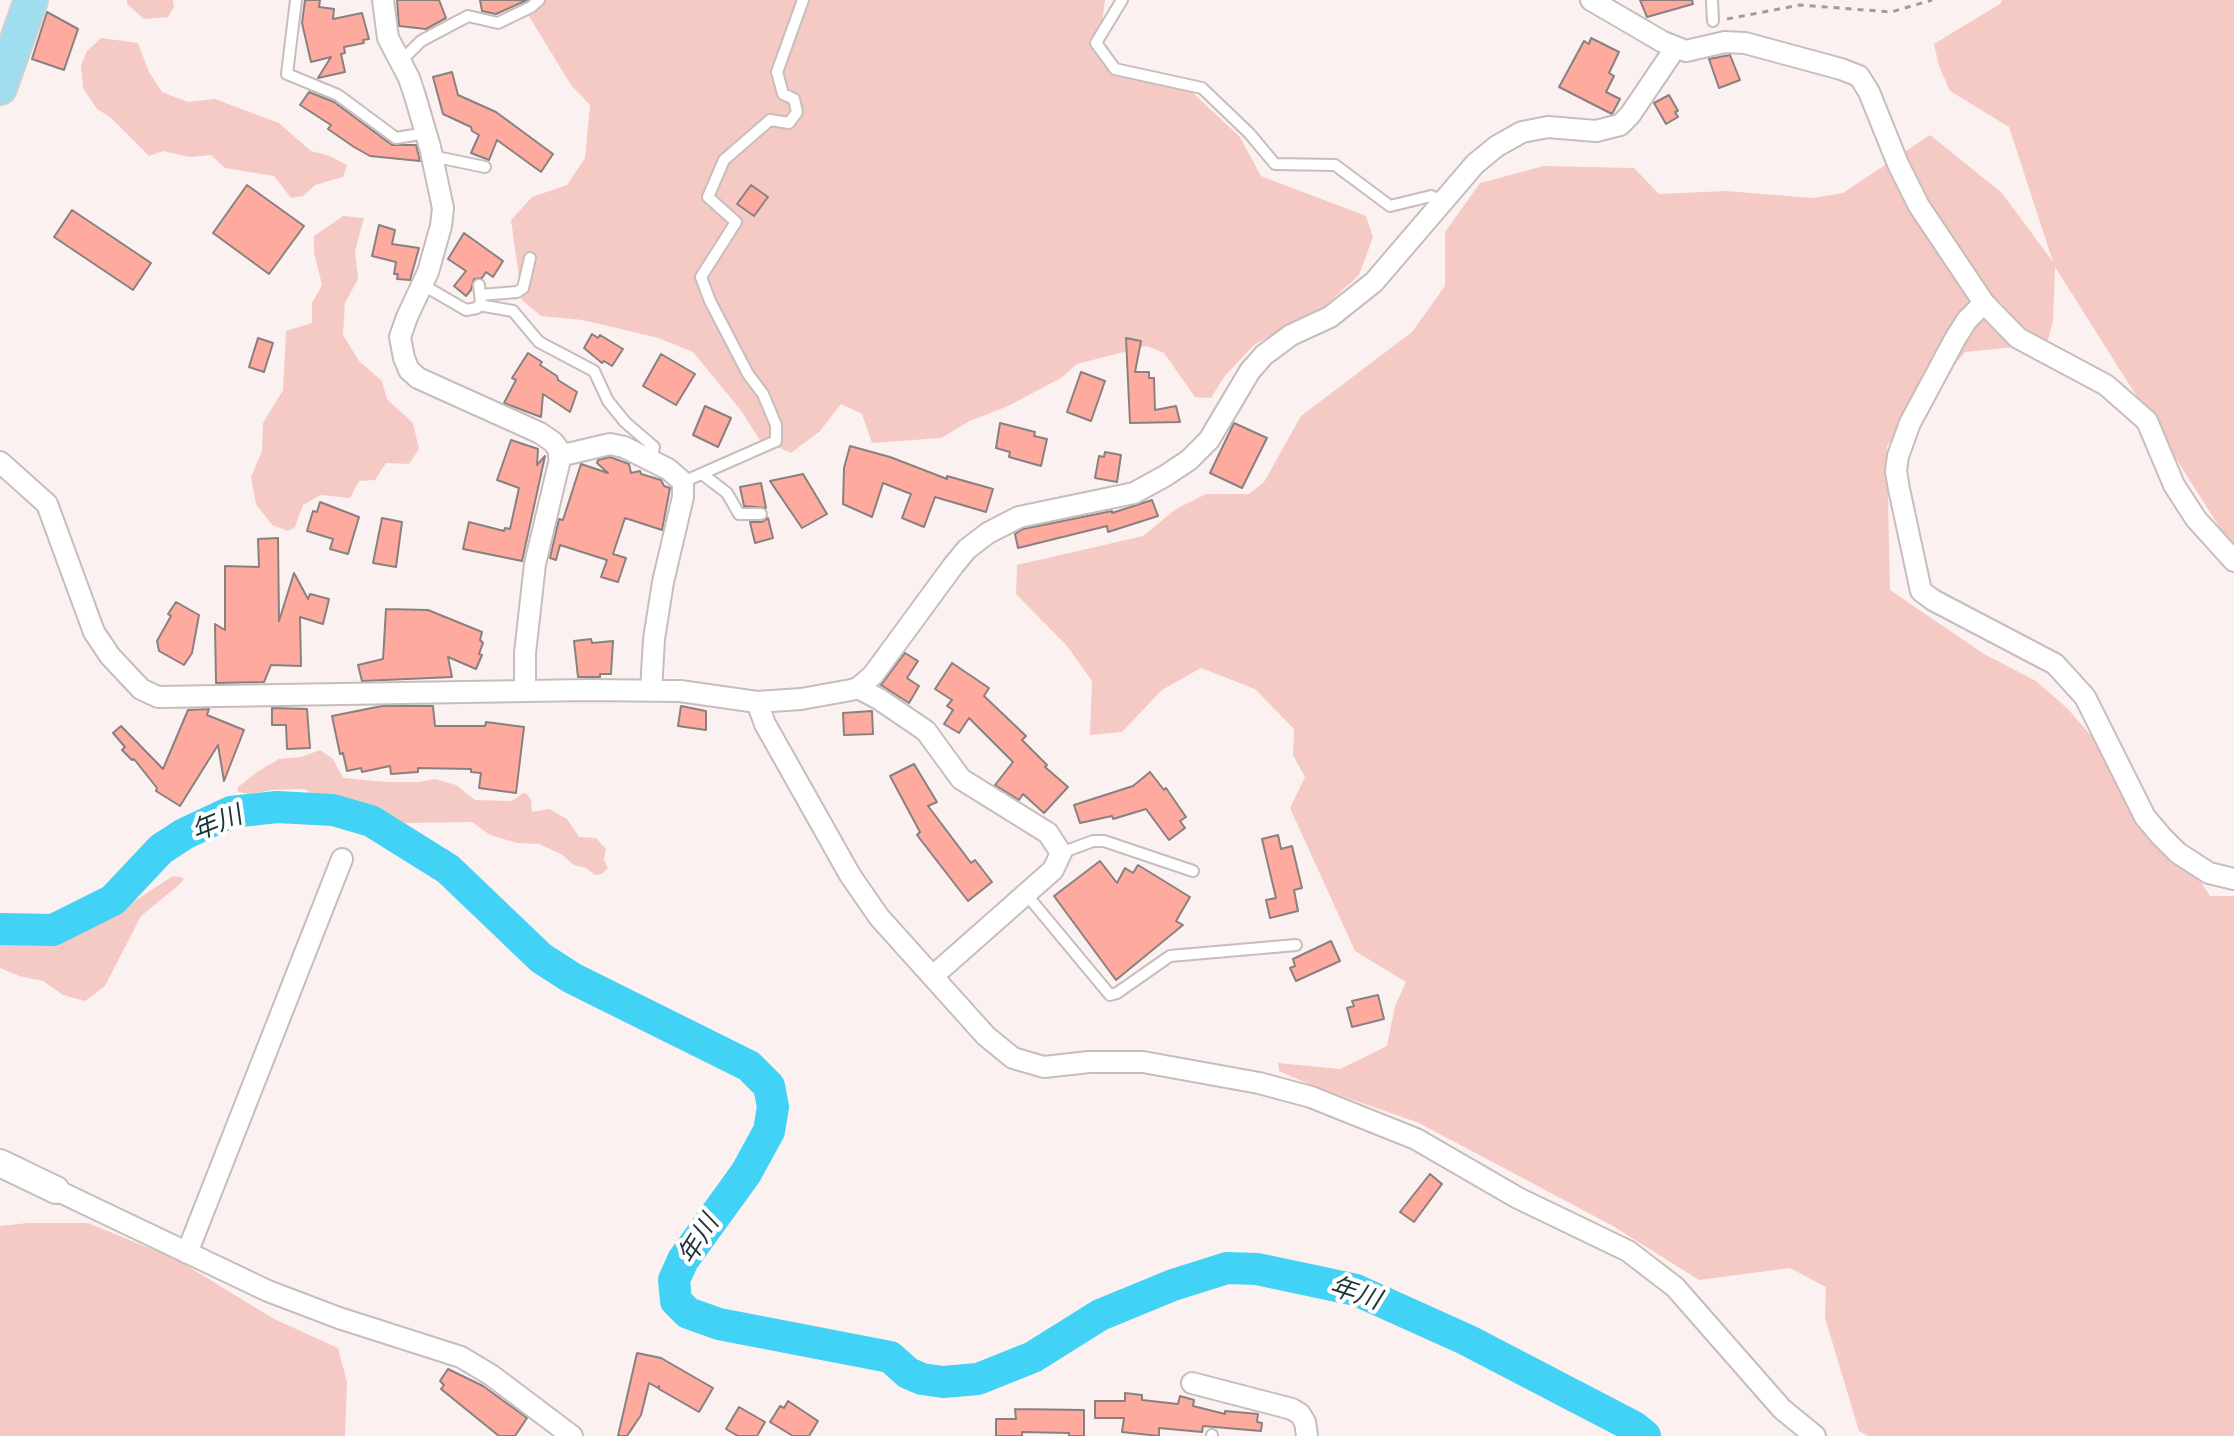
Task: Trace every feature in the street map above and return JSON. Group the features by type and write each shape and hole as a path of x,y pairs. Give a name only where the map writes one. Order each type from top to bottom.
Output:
{"main road":[{"path":"0,88 31,0"}],"street":[{"path":"383,0 388,38 409,78 426,133 443,208 435,251 400,337 404,358 409,370 418,378 540,433 559,450 535,564 525,653 525,691"},
{"path":"1591,0 1663,42 1689,51 1725,42 1745,43 1859,76 1919,206 1984,303 2018,338 2106,385 2147,421 2174,485 2217,545 2234,561"},
{"path":"0,462 47,504 94,632 102,644 141,689 158,697 680,691 757,702 801,699 858,688 873,675 967,549 988,533 1019,517 1134,493 1189,460 1209,440 1250,371 1264,355 1278,342 1330,317 1374,282 1475,164 1497,146 1522,132 1548,127 1596,131 1620,125 1676,47"},
{"path":"1984,303 1967,320 1955,339 1910,423 1898,456 1896,471 1899,489 1921,591 2055,664 2085,697 2145,817 2178,853 2209,873 2234,879"},
{"path":"559,456 610,444 651,459 678,476 692,478 683,497 663,582 654,639 651,691"},
{"path":"858,688 926,731 961,779 1048,833 1061,853 1058,864 933,976"},
{"path":"757,702 765,724 850,875 879,917 986,1036 1013,1058 1044,1067 1089,1062 1143,1062 1259,1083 1311,1097 1416,1139 1518,1198 1628,1251 1675,1287 1782,1409 1815,1436"},
{"path":"187,1253 342,859"},
{"path":"0,1163 268,1291 461,1357 491,1375 572,1436"},
{"path":"1192,1383 1292,1409 1305,1422 1308,1436"}],"lane":[{"path":"296,0 287,74 338,95 396,138 426,133"},
{"path":"401,61 421,41 468,16 498,23 539,0"},
{"path":"692,478 776,441 776,425 763,394 748,374 701,277 736,222 708,197 724,160 770,120 789,123 797,112 794,99 783,94 777,72 803,0"},
{"path":"1122,0 1096,43 1115,69 1202,88 1249,133 1275,164 1335,165 1390,206 1431,196 1442,202"},
{"path":"1712,0 1713,21"},
{"path":"432,156 485,167"},
{"path":"479,295 517,292 523,288 530,258"},
{"path":"423,285 466,310 477,308 479,295"},
{"path":"479,295 513,311 539,342 594,371 608,401 625,422 654,447 651,459"},
{"path":"692,478 727,493 739,514 761,514"},
{"path":"1061,853 1093,841 1104,841 1193,871"},
{"path":"1026,894 1110,995 1170,956 1296,945"}],"path":[{"path":"1713,21 1800,5 1891,12 1932,0"}],"shaded area":[{"path":"127,0 173,0 174,7 168,17 144,19 127,4"},
{"path":"519,0 1105,0 1100,40 1125,74 1192,92 1240,137 1261,176 1366,216 1373,237 1359,275 1325,306 1254,345 1224,377 1211,398 1195,397 1164,353 1147,346 1077,364 1061,378 941,438 872,443 862,414 841,404 820,431 791,453 759,439 742,412 693,352 658,338 621,329 582,320 541,316 522,300 511,220 532,197 567,185 585,158 590,105 571,85"},
{"path":"2002,0 2234,0 2234,545 2230,544 2055,267 2053,321 2047,344 1965,352 1887,446 1890,590 1984,654 2036,681 2068,709 2157,813 2210,896 2234,896 2234,1436 1868,1436 1859,1431 1825,1318 1826,1287 1790,1268 1699,1280 1613,1226 1419,1123 1279,1071 1278,1063 1340,1069 1387,1046 1395,1006 1406,982 1355,951 1290,808 1305,777 1293,755 1294,729 1255,689 1201,668 1162,690 1122,732 1090,735 1092,681 1067,646 1016,594 1017,565 1143,536 1176,509 1206,494 1249,494 1264,482 1301,416 1412,332 1445,286 1445,232 1480,183 1544,166 1634,168 1659,194 1726,191 1813,198 1843,193 1930,135 2002,193 2053,262 2009,127 1950,91 1934,44"},
{"path":"101,38 138,43 149,72 162,92 188,102 215,99 279,123 311,151 347,165 343,177 315,185 303,196 291,198 274,176 225,168 211,155 190,157 163,151 149,156 110,117 97,109 83,88 81,65 87,51"},
{"path":"343,216 364,218 355,251 358,279 345,303 343,335 359,361 382,381 387,399 413,423 419,449 409,464 386,463 375,480 359,481 350,498 321,495 303,505 295,527 288,531 272,525 256,504 251,477 262,451 263,423 283,390 286,331 312,323 312,303 322,285 314,253 314,236"},
{"path":"320,750 333,759 343,778 387,782 435,779 456,785 475,800 512,801 523,793 527,794 532,812 549,809 567,819 579,837 596,838 606,849 604,860 608,868 602,874 595,875 539,844 517,843 490,835 472,822 404,823 349,802 323,799 304,789 250,794 238,792 238,787 279,759 301,757"},
{"path":"173,876 184,878 141,916 105,986 85,1001 63,995 43,981 0,968 0,938 28,946 55,941 130,904"},
{"path":"88,1223 176,1259 274,1319 338,1348 347,1382 345,1436 0,1436 0,1226"}],"building":[{"path":"305,0 320,0 319,7 334,9 333,19 362,13 369,39 344,47 345,53 341,54 345,72 318,78 331,57 311,62 302,23"},
{"path":"397,0 439,0 446,18 426,29 399,26"},
{"path":"480,0 527,0 496,14 482,11"},
{"path":"1640,0 1692,0 1693,4 1647,17"},
{"path":"47,12 78,29 64,70 32,59"},
{"path":"1591,38 1619,52 1609,73 1614,76 1606,92 1620,99 1612,114 1559,87 1584,41 1589,44"},
{"path":"1730,55 1740,80 1719,88 1709,59"},
{"path":"452,72 458,95 496,112 553,154 541,172 497,140 489,160 471,153 479,135 471,127 443,114 433,77"},
{"path":"309,92 334,102 392,145 416,145 420,161 370,156 354,147 328,129 331,125 300,105"},
{"path":"1669,95 1678,117 1666,124 1654,103"},
{"path":"247,185 304,226 269,274 213,233"},
{"path":"751,185 768,197 754,216 737,204"},
{"path":"72,210 151,263 133,290 54,237"},
{"path":"379,225 395,230 392,244 419,248 410,280 397,279 398,274 394,274 396,262 372,256"},
{"path":"464,233 503,261 493,277 486,272 482,278 474,279 466,296 454,286 466,271 448,259"},
{"path":"592,334 598,338 600,335 623,349 612,366 604,361 602,363 584,348"},
{"path":"258,338 273,343 264,372 249,367"},
{"path":"1126,338 1141,341 1135,372 1149,372 1149,378 1154,378 1155,410 1176,406 1180,422 1130,423"},
{"path":"528,353 542,362 540,365 557,376 558,380 577,392 570,412 543,394 541,417 504,403 516,380 512,378"},
{"path":"661,354 695,374 676,405 643,386"},
{"path":"1081,372 1105,381 1091,421 1067,412"},
{"path":"705,406 731,418 718,447 693,435"},
{"path":"1000,423 1035,432 1034,436 1047,439 1041,466 1009,457 1010,452 996,448"},
{"path":"1234,423 1267,438 1242,488 1210,473"},
{"path":"511,440 538,449 537,465 545,456 522,561 463,549 469,522 504,531 505,528 510,529 519,488 497,480"},
{"path":"850,446 890,457 947,479 947,476 993,489 986,512 935,497 924,527 902,518 911,494 883,483 872,517 843,504 844,468"},
{"path":"1105,452 1121,455 1117,482 1095,478 1099,456 1104,457"},
{"path":"610,457 629,464 631,473 640,471 661,480 664,486 670,488 662,530 625,518 613,554 626,558 618,582 601,577 607,560 560,545 556,560 550,558 559,519 563,520 581,464 608,473 597,463"},
{"path":"803,474 827,514 802,528 770,481"},
{"path":"761,483 766,508 744,506 740,487"},
{"path":"1152,500 1158,516 1108,532 1107,526 1018,548 1015,534 1023,529 1112,513"},
{"path":"320,502 359,517 348,554 330,549 333,539 307,531 313,511 317,512"},
{"path":"382,518 402,522 396,567 373,563"},
{"path":"768,518 773,538 755,543 750,522 762,522"},
{"path":"278,538 279,621 294,573 308,599 310,594 329,599 323,624 300,617 301,666 271,665 264,682 216,683 215,624 225,630 225,566 259,567 258,539"},
{"path":"176,602 199,615 192,653 184,665 159,651 157,641"},
{"path":"386,609 428,610 482,632 480,640 483,643 479,654 482,655 476,669 448,657 452,677 362,681 358,665 383,659"},
{"path":"591,639 592,643 613,641 611,674 578,677 574,641"},
{"path":"905,653 918,661 907,678 919,686 909,703 881,685"},
{"path":"952,663 989,688 984,696 1026,736 1022,740 1047,765 1045,767 1068,787 1044,813 1023,794 1019,800 995,785 1013,762 969,718 959,733 944,724 953,710 947,706 952,700 935,689"},
{"path":"382,706 433,706 435,726 485,726 486,722 524,727 516,793 479,788 481,773 471,772 471,769 418,768 418,772 391,774 390,766 362,772 361,768 347,771 332,716"},
{"path":"681,706 706,711 706,730 678,726"},
{"path":"272,708 307,709 310,748 287,749 286,725 272,725"},
{"path":"209,709 207,715 244,730 224,781 218,745 180,806 156,791 157,788 134,759 122,750 125,747 113,733 121,726 163,769 188,710"},
{"path":"872,711 873,734 844,735 843,713"},
{"path":"914,764 937,802 928,806 971,863 975,860 992,882 968,901 917,835 920,832 890,776"},
{"path":"1150,772 1164,790 1166,788 1186,817 1180,821 1185,828 1169,840 1146,809 1113,819 1112,816 1080,823 1074,805 1133,786"},
{"path":"1278,835 1281,849 1292,846 1302,888 1294,890 1298,911 1270,918 1266,900 1276,898 1262,839"},
{"path":"1100,861 1117,883 1125,868 1133,873 1138,865 1190,897 1176,921 1183,925 1116,980 1054,896"},
{"path":"1331,941 1340,961 1296,981 1290,968 1295,966 1293,959"},
{"path":"1378,995 1384,1019 1352,1027 1347,1008 1354,1006 1352,1001"},
{"path":"1430,1174 1442,1184 1414,1222 1400,1212"},
{"path":"637,1353 661,1358 713,1388 699,1412 659,1389 659,1386 649,1383 641,1415 627,1436 618,1436"},
{"path":"448,1369 483,1386 527,1418 515,1436 499,1436 441,1389 444,1385 440,1381"},
{"path":"1125,1393 1142,1395 1142,1400 1178,1404 1180,1396 1194,1400 1193,1406 1225,1414 1225,1411 1258,1414 1261,1431 1203,1426 1202,1432 1159,1428 1159,1436 1122,1432 1124,1418 1095,1418 1095,1401 1125,1401"},
{"path":"788,1401 818,1421 809,1436 793,1436 770,1422 780,1406 784,1408"},
{"path":"739,1407 765,1422 757,1436 738,1436 726,1429"},
{"path":"1015,1409 1084,1410 1084,1436 1022,1432 1022,1436 996,1436 996,1419 1016,1419"}],"waterway":[{"name":"年川","path":"0,929 53,930 113,900 161,849 184,834 231,812 277,807 333,810 371,821 448,869 541,958 572,978 749,1066 769,1086 773,1107 769,1131 746,1173 683,1260 674,1280 676,1301 688,1313 719,1324 890,1357 908,1373 943,1382 978,1379 1033,1357 1100,1315 1173,1285 1227,1268 1257,1269 1356,1290 1467,1340 1634,1427 1645,1436"}]}
